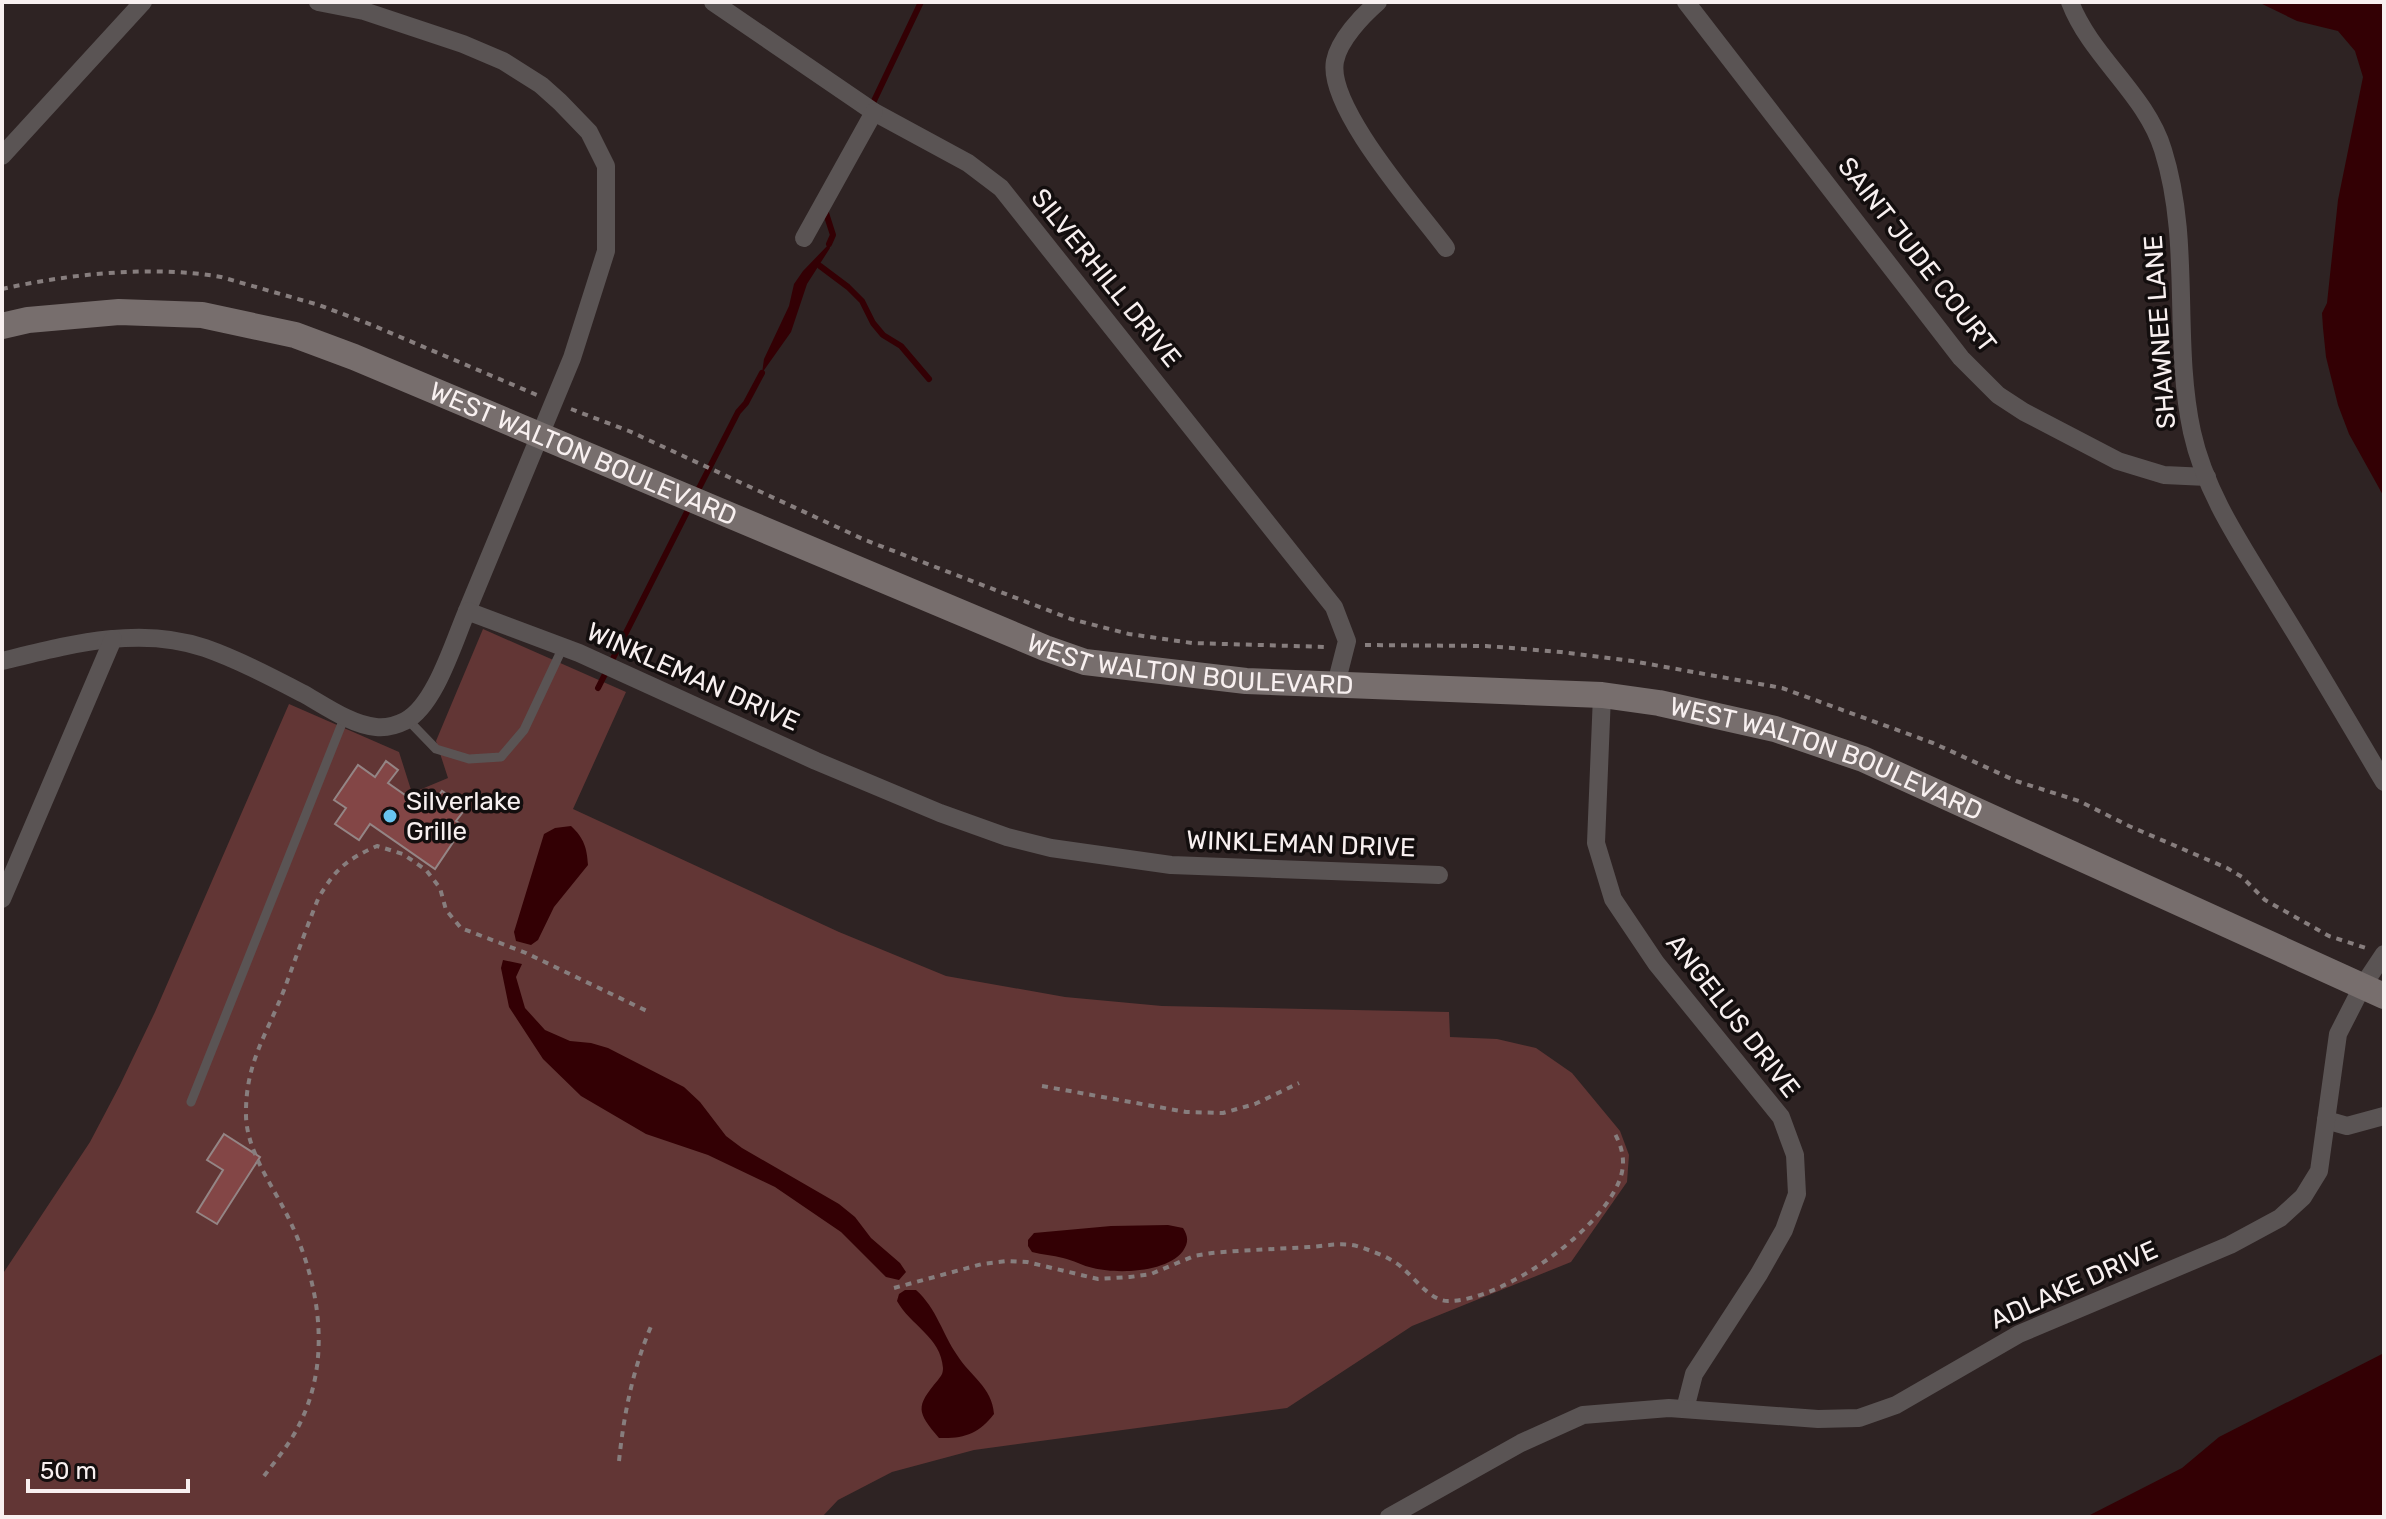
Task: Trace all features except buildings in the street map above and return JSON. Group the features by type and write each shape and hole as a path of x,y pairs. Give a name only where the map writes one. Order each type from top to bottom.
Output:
{"main road":[{"name":"WEST WALTON BOULEVARD","path":"2,326 28,320 119,312 202,315 295,335 1085,662 1246,681 1602,695 1659,703 1775,729 1863,759 2373,992"}],"street":[{"path":"2,156 143,2"},
{"path":"2,661 113,639 169,639 206,648 374,727 392,726 408,720 428,699 572,358 606,251 606,166 589,132 541,85 503,61 463,44 364,11 318,2"},
{"name":"SILVERHILL DRIVE","path":"713,2 874,112 968,163 1001,188 1304,567 1334,607 1347,641 1346,646"},
{"path":"1378,2 1344,40 1334,62 1337,88 1344,109 1446,248"},
{"name":"SAINT JUDE COURT","path":"1686,2 1961,358 1998,395 2118,461 2164,475 2207,477"},
{"name":"SHAWNEE LANE","path":"2070,2 2087,33 2151,121 2163,148 2179,227 2184,373 2192,433 2207,477 2232,533 2384,782"},
{"path":"804,238 874,112"},
{"name":"WINKLEMAN DRIVE","path":"467,611 563,647 816,761 940,813 1007,837 1051,848 1171,865 1439,875"},
{"path":"2,899 113,639"},
{"path":"1336,684 1346,646"},
{"name":"ANGELUS DRIVE","path":"1602,695 1596,843 1613,899 1656,963 1781,1117 1795,1155 1797,1194 1784,1230 1694,1374 1685,1409"},
{"path":"2373,992 2383,956"},
{"name":"ADLAKE DRIVE","path":"1685,1409 1818,1419 1859,1418 1896,1405 2019,1334 2230,1245 2280,1218 2303,1197 2319,1171 2338,1034 2373,992"},
{"path":"2326,1120 2347,1126 2384,1116"},
{"path":"1400,1514 1521,1443 1583,1415 1685,1409"}],"lane":[{"path":"408,720 436,749 469,759 501,757 524,730 563,647"},
{"path":"191,1102 345,716"}],"path":[{"path":"2,289 78,277 146,273 221,277 319,305 629,431 865,540 1071,619 1129,634 1192,643 1261,647 1433,644 1561,652 1647,663 1782,688 1920,737 2016,781 2079,801 2227,868 2242,877 2265,900 2329,936 2383,956"},
{"path":"264,1476 301,1423 312,1394 319,1359 318,1334 314,1296 302,1246 253,1146 246,1121 247,1082 318,899 333,872 353,857 377,846 403,854 426,870 440,888 446,910 461,928 526,953 651,1013"},
{"path":"1042,1086 1186,1112 1223,1113 1255,1104 1299,1083"},
{"path":"894,1288 982,1264 1007,1261 1027,1262 1088,1277 1122,1278 1151,1274 1203,1255 1336,1244 1358,1246 1380,1254 1443,1301 1454,1302 1515,1280 1549,1260 1586,1227 1614,1189 1621,1174 1623,1158 1614,1132"},
{"path":"619,1461 638,1357 652,1324"}],"shaded area":[{"path":"2258,2 2384,2 2384,497 2349,434 2338,405 2326,357 2322,313 2327,303 2338,200 2363,77 2355,51 2338,31 2297,21"},
{"path":"829,244 830,248 807,284 791,332 762,373 764,359 789,306 794,284"},
{"path":"483,629 626,692 573,809 839,932 946,976 1065,997 1162,1006 1449,1012 1450,1037 1497,1039 1536,1048 1572,1073 1620,1131 1629,1155 1627,1182 1571,1262 1412,1326 1287,1408 974,1450 892,1472 838,1500 822,1517 2,1517 2,1275 90,1142 120,1085 289,704 399,752 412,793 448,778 436,741"},
{"path":"571,826 584,844 588,865 554,907 538,940 531,945 516,941 514,932 544,834 555,828"},
{"path":"503,960 522,964 516,977 525,1008 545,1030 570,1041 608,1048 684,1087 726,1136 839,1204 906,1272 899,1280 886,1277 841,1232 775,1187 708,1155 646,1134 581,1096 543,1059 509,1007 501,968"},
{"path":"1168,1225 1183,1228 1187,1239 1183,1251 1165,1264 1141,1270 1093,1268 1032,1252 1028,1246 1028,1240 1034,1233"},
{"path":"905,1290 916,1290 923,1297 957,1355 989,1396 994,1414 970,1434 939,1438 926,1422 922,1403 941,1376 943,1368 937,1348 897,1301 899,1294"},
{"path":"2384,1353 2384,1517 2086,1517 2182,1468 2219,1437"}],"waterway":[{"path":"872,105 921,2"},
{"path":"825,210 833,235 829,244"},
{"path":"820,266 862,301 883,335 901,346 929,379"},
{"path":"695,496 738,412 762,373"},
{"path":"598,688 690,506"}],"place":[{"name":"Silverlake Grille","path":"390,816"}]}
